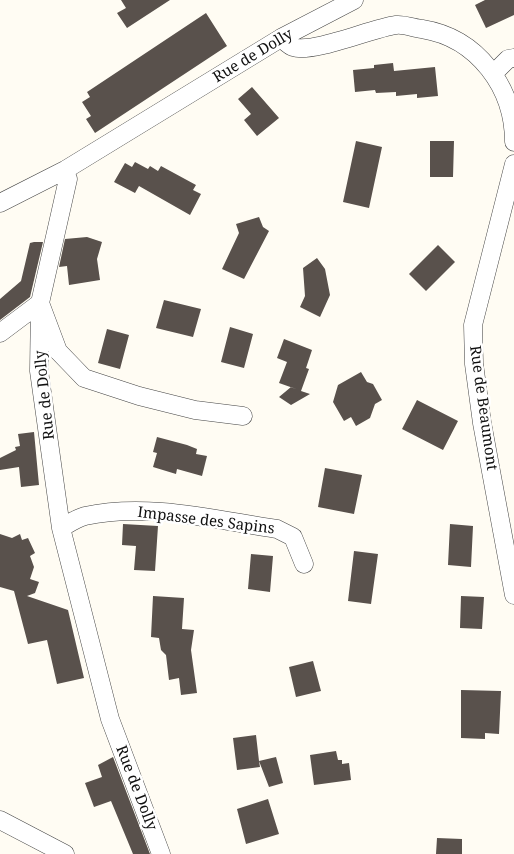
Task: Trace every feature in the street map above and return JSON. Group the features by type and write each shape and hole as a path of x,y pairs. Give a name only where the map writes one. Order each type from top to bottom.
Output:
{"street":[{"name":"Rue de Dolly","path":"161,854 110,719 61,528 39,371 40,303 68,179 64,170 281,38 354,0"},
{"path":"281,38 292,47 311,48 398,25 438,32 477,55 494,72 504,92 514,122 514,142"},
{"path":"494,72 508,59 514,58"},
{"name":"Rue de Beaumont","path":"514,164 473,325 474,364 482,423 514,595"},
{"path":"0,203 64,170"},
{"path":"0,333 40,303 58,351 84,378 139,396 195,410 242,416"},
{"name":"Impasse des Sapins","path":"61,528 84,516 126,511 171,514 277,529 293,537 304,564"},
{"path":"0,820 64,854"}],"building":[{"path":"121,0 170,0 127,28 117,13 126,8"},
{"path":"485,0 514,0 514,15 486,28 475,5"},
{"path":"206,13 227,46 95,133 86,119 91,116 82,102 90,97 87,92"},
{"path":"393,63 394,71 435,67 438,96 417,98 417,94 396,96 396,92 376,93 375,90 355,92 353,70 374,68 374,65"},
{"path":"252,87 279,118 257,136 244,120 251,114 238,99"},
{"path":"356,141 382,147 369,208 343,202"},
{"path":"430,141 454,141 453,177 430,177"},
{"path":"135,162 148,169 150,166 158,171 161,166 196,185 193,190 201,194 190,215 139,186 135,193 114,182 125,163 132,167"},
{"path":"259,217 263,227 269,231 244,279 222,269 239,233 236,224"},
{"path":"87,237 102,242 97,259 100,280 69,285 67,266 59,267 65,239"},
{"path":"43,242 30,297 0,320 0,299 21,281 30,243"},
{"path":"438,245 455,262 426,291 409,274"},
{"path":"317,258 325,269 330,295 320,317 300,307 305,296 303,268"},
{"path":"164,300 201,309 193,337 156,328"},
{"path":"230,327 253,334 244,368 221,362"},
{"path":"107,329 129,335 120,369 98,363"},
{"path":"284,339 312,350 306,368 309,369 301,391 310,394 291,405 279,397 291,387 279,383 287,362 277,358"},
{"path":"361,372 367,382 373,384 382,400 375,404 370,418 356,426 351,417 344,421 333,402 338,385"},
{"path":"417,400 458,421 443,450 402,429"},
{"path":"34,432 39,485 21,487 19,467 0,470 0,458 16,450 15,447 20,446 18,434"},
{"path":"157,437 187,445 197,449 196,454 207,456 202,476 177,469 176,474 153,467 157,453 153,452"},
{"path":"325,468 362,475 354,514 318,507"},
{"path":"123,524 158,526 155,571 134,570 136,546 122,545"},
{"path":"450,524 473,526 471,567 448,565"},
{"path":"0,534 12,538 20,534 22,540 28,538 35,553 30,556 34,567 30,579 39,582 35,593 27,596 68,610 84,678 57,684 47,640 28,644 14,591 0,587"},
{"path":"354,551 378,554 371,604 348,601"},
{"path":"251,554 273,556 270,592 248,589"},
{"path":"153,596 184,598 182,629 194,630 191,650 197,693 181,695 179,678 169,680 166,655 161,650 159,638 151,637"},
{"path":"461,596 484,597 482,629 460,628"},
{"path":"313,661 321,691 296,697 289,667"},
{"path":"461,690 501,691 499,734 485,733 485,739 461,738"},
{"path":"256,735 260,767 237,770 233,738"},
{"path":"336,751 338,760 342,760 342,764 349,763 351,780 314,785 310,755"},
{"path":"113,757 150,854 133,854 111,801 94,807 85,783 102,777 98,765"},
{"path":"276,757 283,783 269,787 259,761"},
{"path":"268,799 279,834 246,844 237,809"},
{"path":"437,838 462,839 462,854 436,854"}]}
